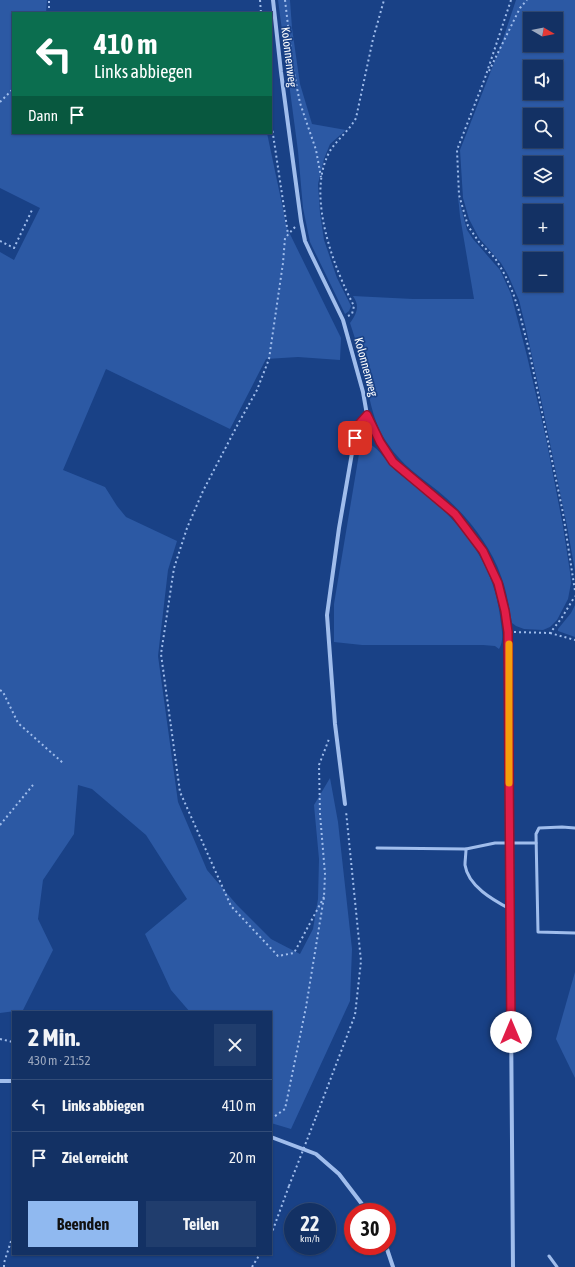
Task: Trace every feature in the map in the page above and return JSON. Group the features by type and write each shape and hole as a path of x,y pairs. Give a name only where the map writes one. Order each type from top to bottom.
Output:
{"street":[{"name":"Kolonnenweg","path":"273,0 301,221 306,241 312,256 343,320 363,392 367,415 380,442 393,462 455,514 483,551 498,583 505,611 508,632 513,1267"},
{"path":"345,804 335,724 327,615 339,528 352,453 359,424 367,415"},
{"path":"0,1081 12,1081"},
{"path":"272,1137 316,1154 339,1174 361,1203"},
{"path":"389,1255 393,1267"}],"lane":[{"path":"575,828 539,828 536,834 538,932 575,933"},
{"path":"376,848 466,849 495,843 536,843"},
{"path":"466,849 465,865 470,879 494,901 510,909"},
{"path":"549,1256 557,1267"}],"path":[{"path":"48,12 49,0"},
{"path":"260,0 261,12"},
{"path":"285,0 293,68 300,103 316,150 322,179"},
{"path":"343,320 352,314 354,306 344,287 332,251 324,221 320,188 326,158 332,148 352,127 356,118 372,38 384,0"},
{"path":"511,0 485,78 457,150 459,195 468,226 479,242 494,258 505,275 513,293 529,350 562,512 575,591"},
{"path":"485,78 520,8 527,0"},
{"path":"0,102 12,91"},
{"path":"272,128 288,234"},
{"path":"0,241 14,248 32,210"},
{"path":"301,221 285,238 270,359 258,390 224,451 187,528 174,568 161,654 180,792 231,906 278,956 294,953 324,898"},
{"path":"550,633 561,620 575,596"},
{"path":"508,632 550,633 575,640"},
{"path":"0,690 18,723 63,763"},
{"path":"272,1119 276,1117 284,1109 306,1007 324,898 325,874 320,814 319,765 330,738"},
{"path":"0,825 33,785"},
{"path":"272,1232 355,1015 361,961 345,804"},
{"path":"0,1039 12,1042"},
{"path":"4,1267 12,1238"},
{"path":"252,1267 259,1255"}],"shaded area":[{"path":"0,0 47,0 46,12 12,12 12,134 267,134 287,228 341,338 340,360 298,357 266,359 230,429 106,369 63,470 105,487 126,517 177,541 168,570 158,656 178,802 207,870 237,905 271,939 300,954 313,929 318,899 319,859 314,805 330,778 338,822 352,949 350,1001 291,1129 272,1123 272,1011 189,1011 171,990 145,934 187,899 146,835 92,789 78,785 74,834 43,880 38,919 53,950 23,1010 0,1013 0,252 14,260 40,208 0,188"},
{"path":"278,0 290,0 292,28 300,84 312,124 346,130 330,144 324,159 318,184 324,240 337,278 351,306 349,311 345,314 310,242 303,208 298,151"},
{"path":"516,0 575,0 575,571 541,399 519,300 501,263 479,238 469,219 463,198 460,150 501,45"},
{"path":"458,196 467,230 500,270 511,294 546,438 563,526 571,583 568,599 557,620 550,627 543,630 524,629 512,623 503,582 490,552 476,530 458,509 411,470 399,458 383,436 378,427 372,408 364,369 350,323 357,310 353,296 413,299 474,299"},
{"path":"368,443 380,453 392,468 443,510 476,550 492,581 497,598 502,633 502,641 499,649 495,646 483,645 362,645 334,642 334,604 360,448 363,444"},
{"path":"575,605 575,637 558,631 558,629 571,613"},
{"path":"575,972 575,1078 556,1039"}],"slow traffic":[{"path":"509,644 509,783"}],"route":[{"path":"355,438 359,424 367,415 380,442 393,462 455,514 483,551 498,583 505,611 508,632 510,697 511,1032"}]}
